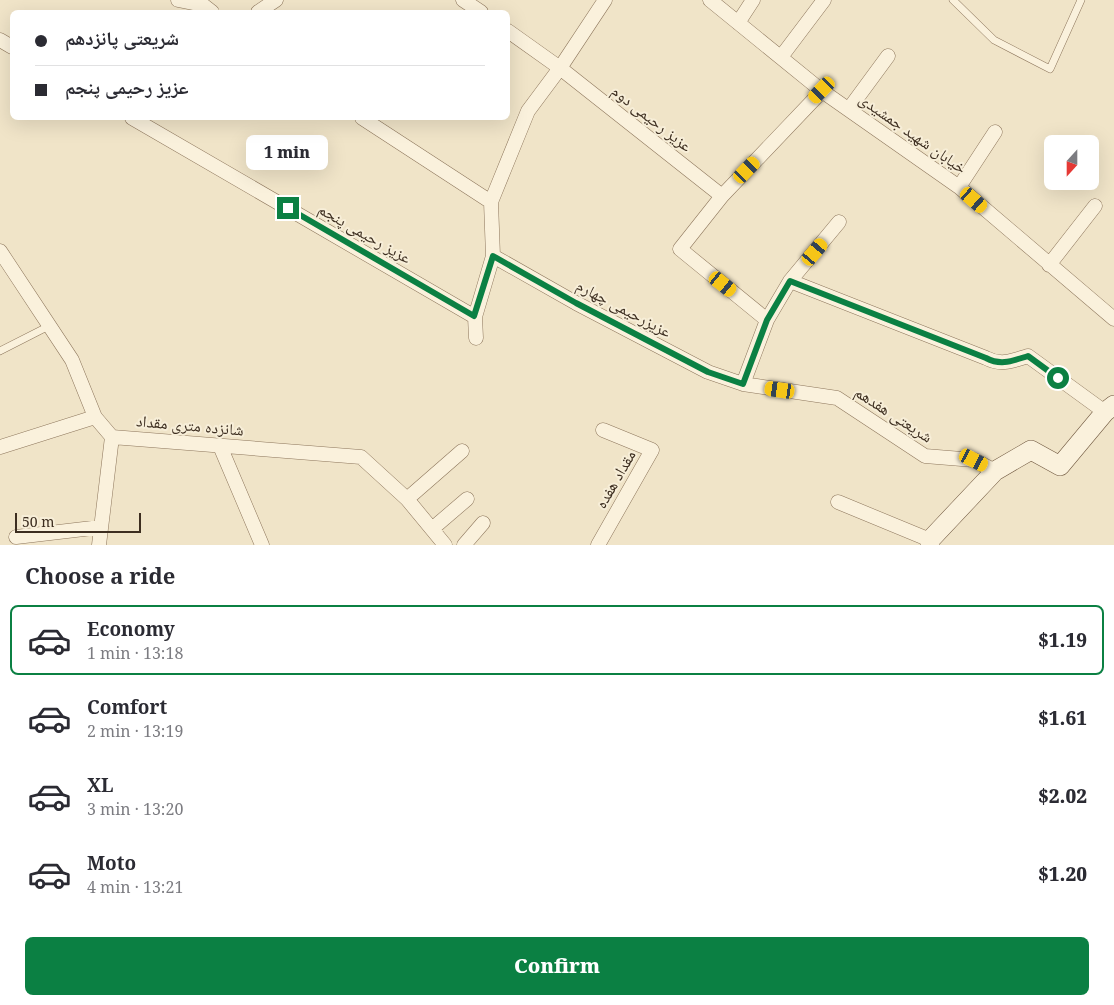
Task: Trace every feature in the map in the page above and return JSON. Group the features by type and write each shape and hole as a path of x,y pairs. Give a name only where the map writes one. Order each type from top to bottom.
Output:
{"street":[{"path":"178,0 207,6"},
{"path":"261,10 276,0"},
{"path":"463,0 478,10"},
{"path":"476,338 474,316 493,256 491,202 528,111 560,68 605,0"},
{"name":"خیابان شهید جمشیدی","path":"710,0 822,90 960,187 1114,319"},
{"path":"738,23 753,0"},
{"path":"781,57 824,0"},
{"name":"عزیز رحیمی دوم","path":"510,32 560,68 722,196"},
{"path":"848,109 888,56"},
{"path":"767,320 680,249 722,196 822,90"},
{"name":"عزیز رحیمی پنجم","path":"136,120 474,316"},
{"path":"365,120 491,202"},
{"path":"960,187 995,132"},
{"path":"1049,265 1095,206"},
{"path":"743,384 767,320 790,281 839,222"},
{"name":"شانزده متری مقداد","path":"0,251 72,360 95,417 112,436 361,457 406,499 445,545"},
{"name":"عزیزرحیمی چهارم","path":"493,256 576,303 708,372 743,384"},
{"path":"790,281 995,362 1007,363 1028,356 1109,408 1060,466 1031,450 995,471 930,542 838,502"},
{"name":"شریعتی هفدهم","path":"743,384 837,398 925,456 974,460 995,471"},
{"path":"0,447 95,417"},
{"name":"مقداد هفده","path":"598,545 652,450 603,430"},
{"path":"99,545 112,436"},
{"path":"220,446 262,545"},
{"path":"406,499 462,451"},
{"path":"432,529 467,499"},
{"path":"464,545 482,523"},
{"path":"16,537 101,527"}],"lane":[{"path":"953,0 994,40 1050,69 1081,0"},
{"path":"0,351 49,326"}],"route":[{"path":"288,208 474,316 493,256 576,303 708,372 743,384 767,320 790,281 995,362 1007,363 1028,356 1058,378"}]}
